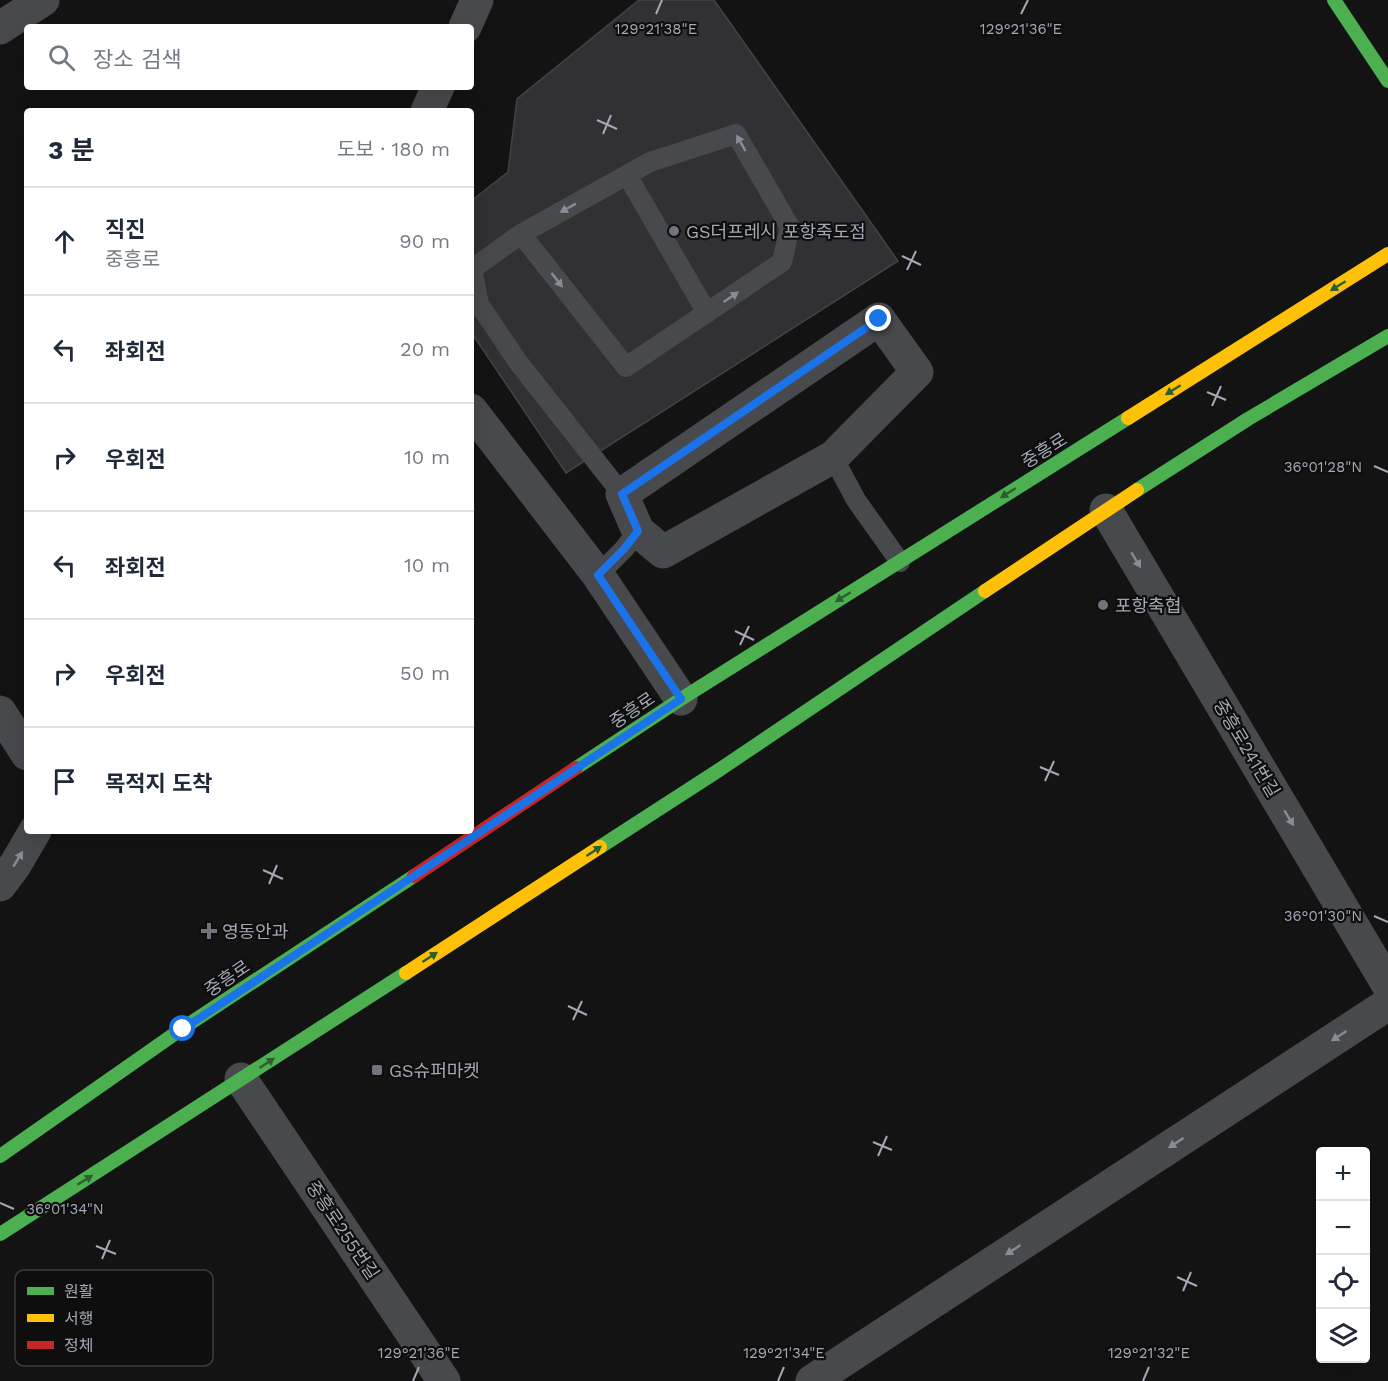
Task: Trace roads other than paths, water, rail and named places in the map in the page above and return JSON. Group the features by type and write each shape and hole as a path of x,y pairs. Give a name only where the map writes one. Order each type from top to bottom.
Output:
{"main road":[{"path":"1334,0 1388,81"},
{"name":"중흥로","path":"0,1156 183,1029 681,699 1388,254"},
{"path":"0,1234 716,772 1106,510 1248,419 1388,336"}],"street":[{"path":"0,28 43,0"},
{"path":"466,24 477,0"},
{"path":"428,108 437,90"},
{"path":"879,319 917,372 833,457 663,552 638,531 622,494 879,319"},
{"path":"474,414 598,575 681,699"},
{"name":"중흥로241번길","path":"1106,510 1388,985"},
{"path":"0,712 24,749"},
{"path":"0,885 33,834"},
{"path":"812,1381 1388,1004"},
{"name":"중흥로255번길","path":"241,1079 444,1381"}],"lane":[{"path":"474,268 521,234 650,162 736,134 790,227 782,262 626,367 521,234"},
{"path":"627,175 707,313"},
{"path":"474,279 479,304 518,362 622,494"},
{"path":"833,457 856,501 900,562"},
{"path":"598,575 638,531"}],"place":[{"name":"GS더프레시 포항죽도점","path":"674,231"},
{"name":"포항축협","path":"1103,605"},
{"name":"영동안과","path":"209,931"},
{"name":"GS슈퍼마켓","path":"377,1070"}]}
